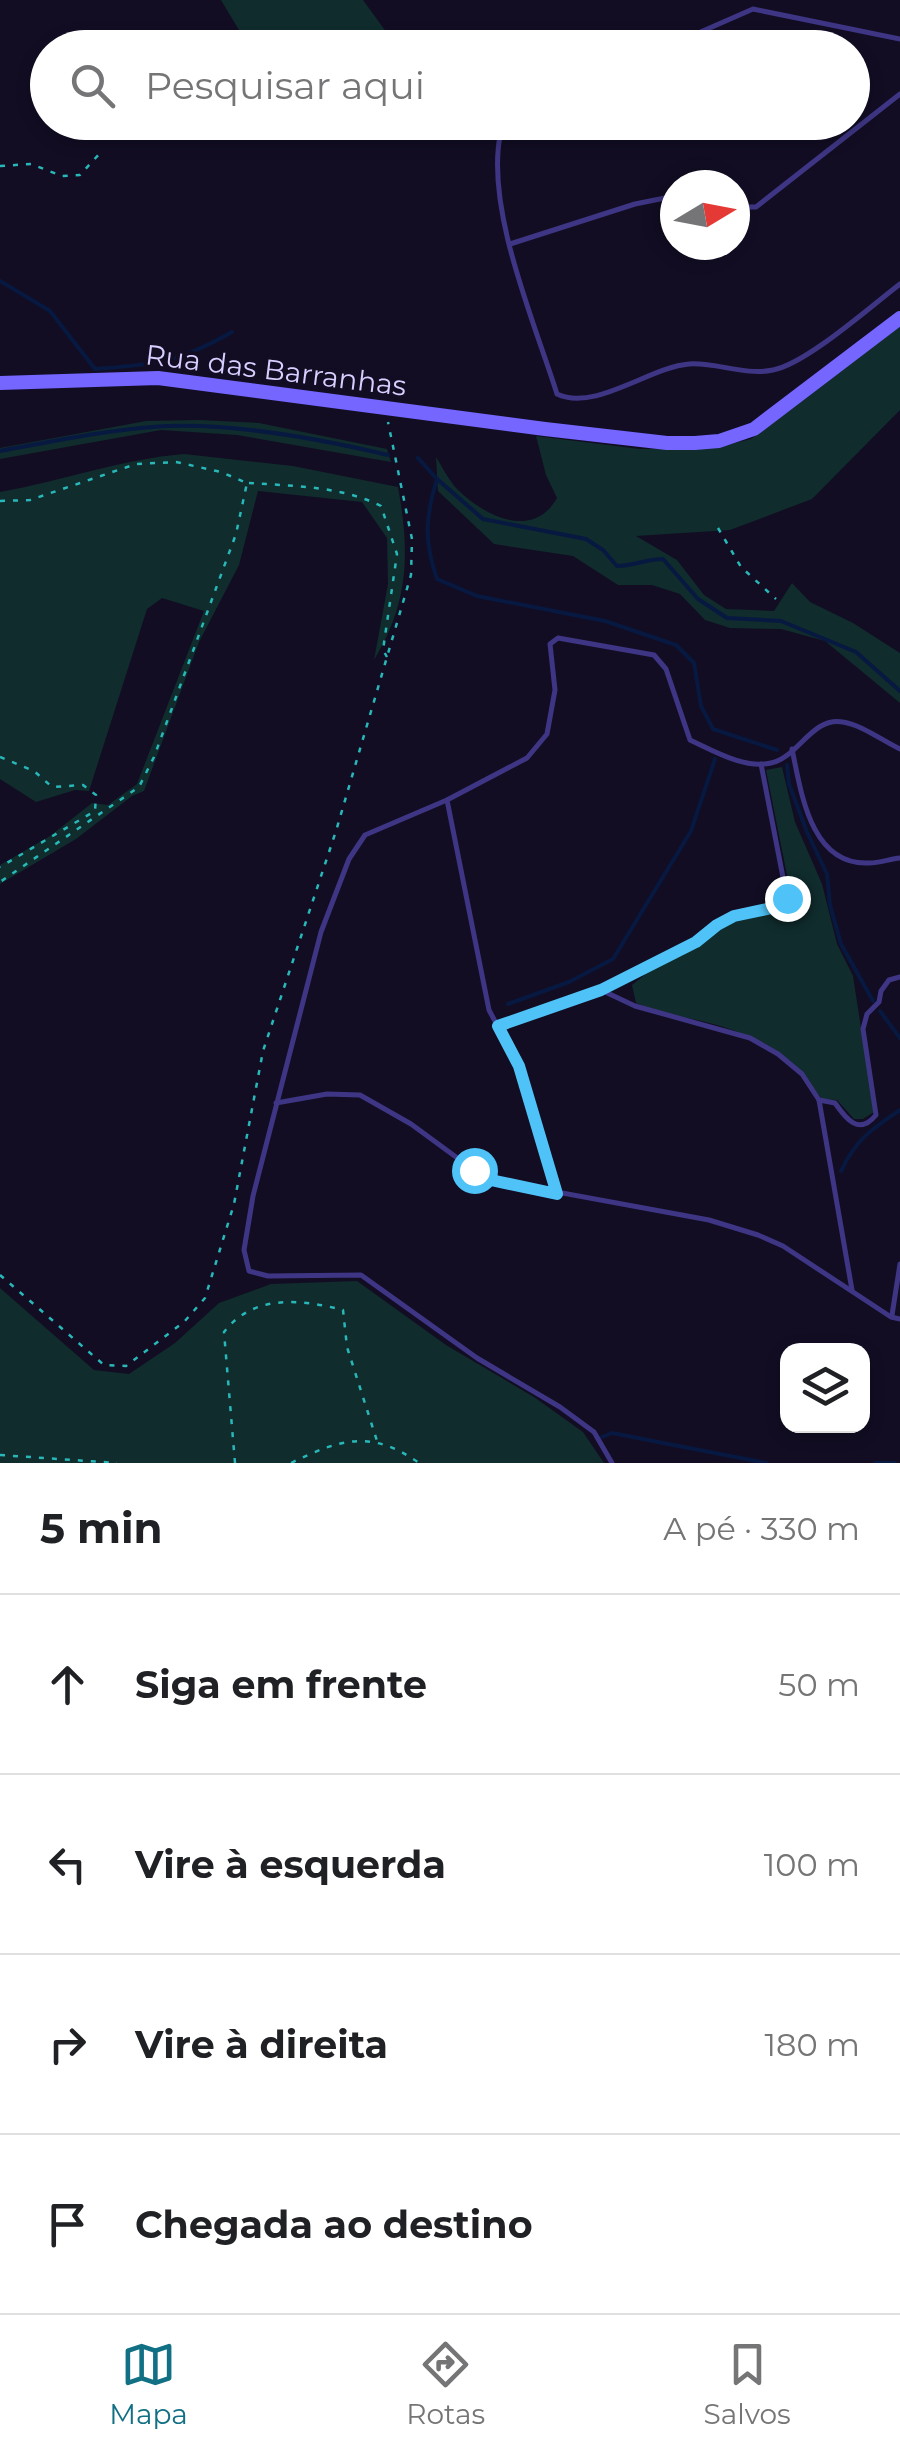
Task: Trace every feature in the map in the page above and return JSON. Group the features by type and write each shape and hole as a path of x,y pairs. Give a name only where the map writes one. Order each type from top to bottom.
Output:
{"main road":[{"name":"Rua das Barranhas","path":"0,383 158,378 667,444 694,443 754,429 900,318"}],"lane":[{"path":"706,30 754,9 860,30"},
{"path":"870,32 900,38"},
{"path":"870,118 900,94"},
{"path":"499,140 496,157 509,244 556,394 568,399 610,391 688,364 774,370 800,359 900,284"},
{"path":"750,207 756,207 841,140"},
{"path":"509,244 660,199"},
{"path":"612,1463 594,1432 477,1358 362,1275 268,1276 249,1271 244,1250 276,1103 320,932 348,859 365,835 447,800 527,758 548,734 555,690 550,644 558,638 654,655 666,669 690,740 728,758 761,764 777,762 826,723 844,722 900,749"},
{"path":"792,749 806,812 827,849 848,861 867,864 900,858"},
{"path":"498,1026 601,990 696,942 734,916 781,906 787,898 761,764"},
{"path":"447,800 490,1010 519,1066 557,1194"},
{"path":"819,1100 834,1103 850,1124 857,1126 876,1114 863,1029 867,1014 879,1002 881,990 889,980 900,977"},
{"path":"601,990 635,1006 750,1038 802,1074 819,1100 852,1290"},
{"path":"276,1103 327,1094 360,1095 411,1124 486,1179 709,1220 758,1235 783,1246 900,1319"},
{"path":"892,1317 900,1264"}],"path":[{"path":"0,166 31,164 62,176 80,175 101,152"},
{"path":"0,1275 104,1365 126,1366 184,1322 205,1298 234,1204 263,1051 336,831 411,574 412,539 401,474 388,431 388,408"},
{"path":"0,501 30,500 136,464 176,462 248,483 303,486 362,496 382,506 397,554 383,650 388,658"},
{"path":"0,882 139,787 154,757 236,534 248,483"},
{"path":"718,528 741,566 776,598"},
{"path":"0,757 34,771 52,786 83,785 96,794 95,811 0,868"},
{"path":"235,1463 224,1332 237,1315 257,1306 311,1302 343,1310 346,1348 377,1441"},
{"path":"291,1463 333,1442 377,1441 419,1463"},
{"path":"0,1456 118,1463"}],"green space":[{"path":"221,0 363,0 385,30 239,30"},
{"path":"900,326 900,410 812,499 730,530 636,536 677,560 704,595 726,609 774,611 792,583 810,602 900,653 900,703 825,641 781,629 730,628 705,620 680,594 652,585 618,585 573,556 494,544 438,491 436,457 455,486 482,509 509,520 535,518 557,498 546,475 536,436 640,449 715,448 751,439"},
{"path":"146,421 259,423 387,449 391,462 237,435 161,430 0,459 0,448"},
{"path":"184,454 293,466 398,487 404,576 386,639 374,660 388,584 387,538 362,502 258,491 239,565 199,642 144,791 76,839 0,884 0,865 50,836 92,803 108,805 137,784 204,611 162,598 147,609 89,791 75,790 36,802 0,779 0,492 138,460"},
{"path":"782,767 795,822 822,884 837,944 853,976 874,1112 863,1119 854,1119 837,1100 822,1099 799,1072 761,1043 731,1029 636,1003 632,985 664,959 682,956 728,922 771,914 792,900 766,770"},
{"path":"357,1281 446,1345 534,1397 583,1432 604,1463 0,1463 0,1288 94,1370 129,1374 175,1343 219,1303 271,1284"}],"waterway":[{"path":"0,281 50,311 95,369 166,360 232,332"},
{"path":"0,451 114,431 210,426 271,432 388,455"},
{"path":"418,458 483,519 586,539 617,566 663,559 698,599 727,618 781,621 856,652 900,691"},
{"path":"437,479 428,529 437,579 477,596 605,621 676,645 694,663 701,706 713,729 777,750"},
{"path":"508,1004 569,982 613,959 691,831 715,759"},
{"path":"787,765 789,784 827,874 830,905 841,944 873,1001"},
{"path":"880,1011 900,1038"},
{"path":"841,1171 866,1136 900,1110"},
{"path":"602,1437 612,1433 766,1463"},
{"path":"875,1463 895,1463"}],"route":[{"path":"474,1170 486,1179 557,1194 519,1066 498,1026 601,990 696,942 734,916 781,906 787,898"}]}
